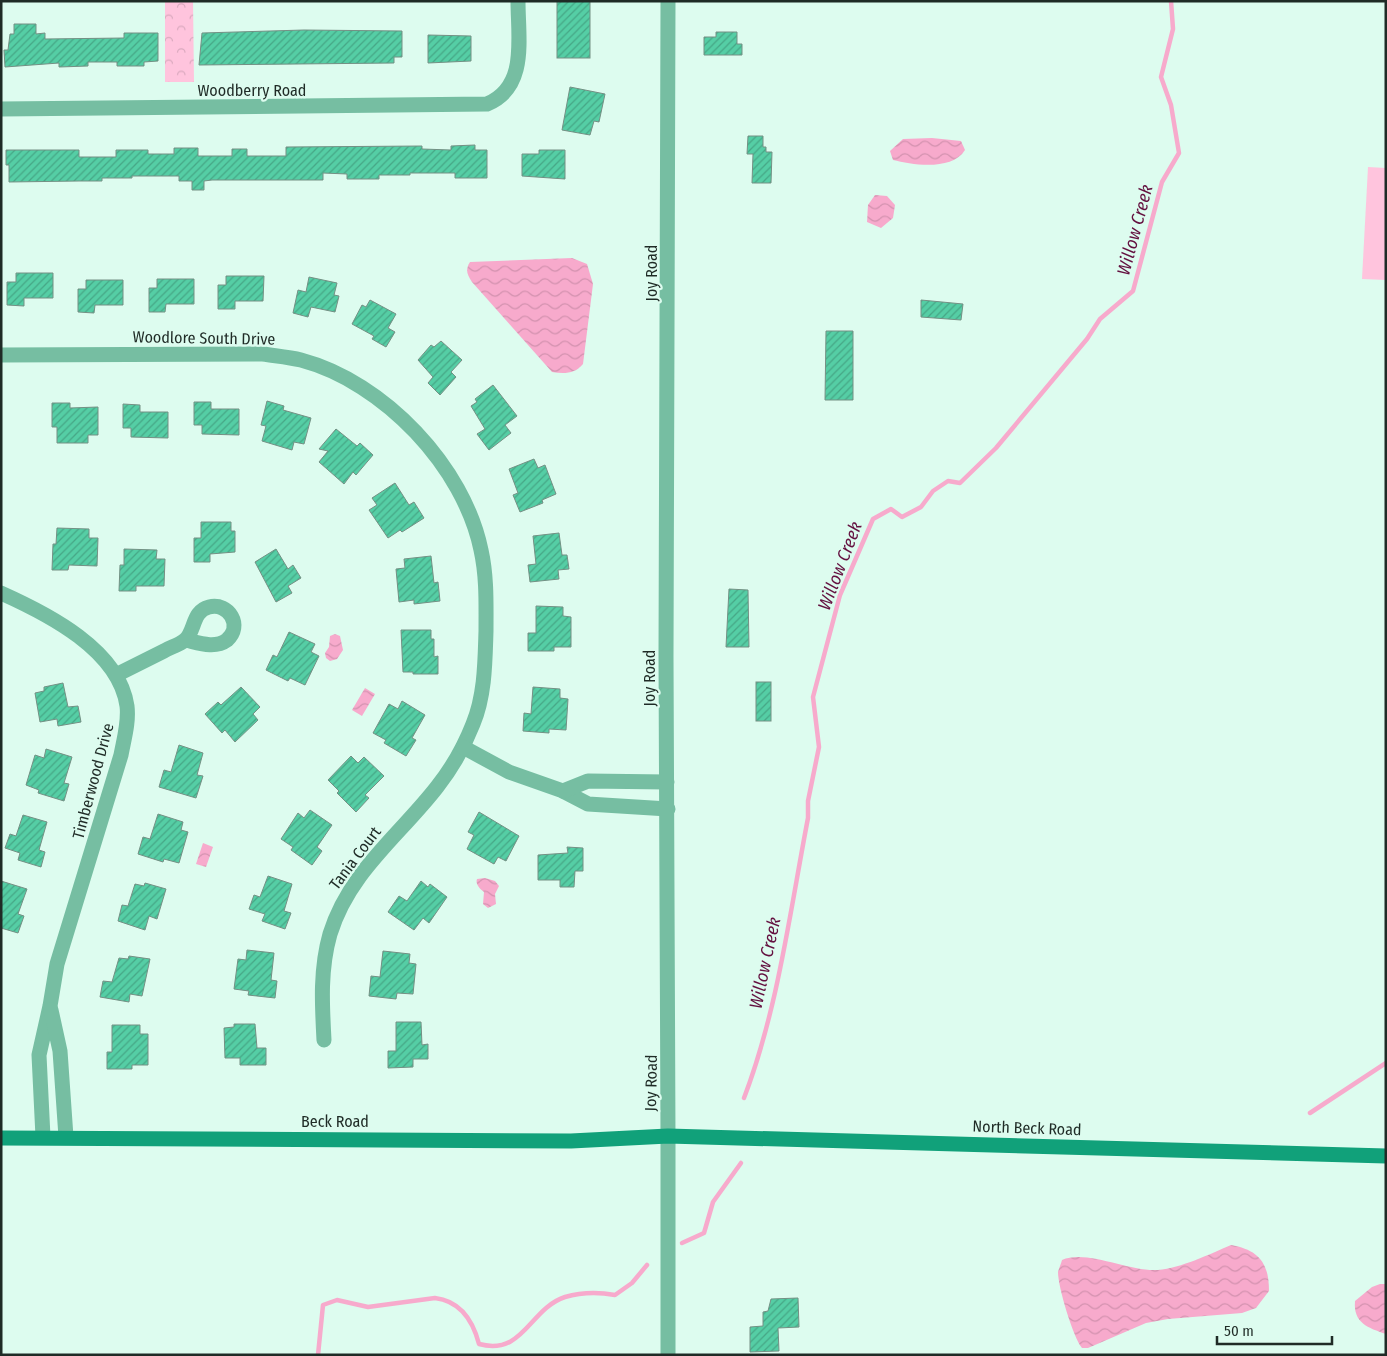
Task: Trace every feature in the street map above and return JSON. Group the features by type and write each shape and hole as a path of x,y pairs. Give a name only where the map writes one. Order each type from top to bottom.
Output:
{"main road":[{"name":"Beck Road","path":"1,1138 571,1141 668,1136"},
{"name":"North Beck Road","path":"668,1136 1386,1156"}],"street":[{"name":"Woodberry Road","path":"1,109 454,106 487,104 502,96 512,84 516,72 518,1"},
{"name":"Joy Road","path":"668,1 668,1355"},
{"name":"Woodlore South Drive","path":"1,355 263,354 301,360 328,370 351,381 383,403 428,446 452,477 464,501 481,549 486,585 484,676 475,722 463,747"},
{"name":"Timberwood Drive","path":"1,593 28,605 73,633 101,656 116,675 127,706 126,732 121,755 57,964 50,1006 38,1055 42,1137"},
{"path":"116,675 186,640"},
{"path":"463,747 509,772 563,791 588,804 668,809"},
{"name":"Tania Court","path":"324,1040 321,985 323,968 330,936 344,900 353,884 383,846 437,788 463,747"},
{"path":"563,791 588,781 667,782"},
{"name":"Timberwood Drive","path":"50,1006 60,1051 66,1137"}],"green space":[{"path":"165,1 193,1 194,82 165,82"},
{"path":"1368,167 1386,168 1386,280 1362,279"}],"water":[{"path":"932,138 961,141 965,150 959,157 942,164 921,165 893,160 890,151 903,139"},
{"path":"875,195 887,196 895,205 893,218 881,228 867,222 868,205"},
{"path":"572,258 587,264 593,284 583,364 576,370 569,372 552,372 472,282 467,270 470,262"},
{"path":"335,634 340,636 343,650 337,659 330,661 326,658 325,653 329,647 330,636"},
{"path":"365,688 375,694 362,716 352,710"},
{"path":"203,843 213,847 206,867 196,864"},
{"path":"485,878 495,881 499,886 495,894 496,904 488,908 483,904 484,892 477,883 477,879"},
{"path":"1231,1245 1249,1250 1264,1265 1269,1281 1269,1291 1256,1308 1242,1313 1168,1319 1146,1323 1088,1348 1082,1348 1078,1342 1060,1289 1058,1272 1062,1260 1072,1257 1083,1257 1134,1268 1158,1270 1186,1264"},
{"path":"1386,1284 1386,1334 1363,1324 1356,1315 1355,1308 1355,1301 1372,1287"}],"building":[{"path":"557,1 590,1 590,58 557,58"},
{"path":"14,24 36,24 36,34 45,33 45,39 124,38 124,33 158,33 158,61 144,62 144,66 117,66 117,62 88,62 88,66 59,67 59,63 5,67 4,50 8,50 10,34 14,34"},
{"path":"304,30 402,31 402,57 394,57 394,63 199,65 202,33"},
{"path":"716,32 737,32 737,44 742,44 742,55 704,55 704,37 716,37"},
{"path":"428,35 471,36 471,61 428,63"},
{"path":"570,87 605,94 599,122 594,121 590,135 562,130"},
{"path":"748,136 763,136 763,147 766,147 766,152 772,152 771,183 752,183 753,154 747,154"},
{"path":"475,145 475,150 487,150 487,178 455,178 455,173 410,173 410,175 379,175 379,179 347,179 347,174 323,173 323,180 204,181 204,190 192,190 192,181 179,181 179,176 132,176 132,178 102,178 102,181 9,182 9,165 6,165 6,150 79,150 79,157 116,157 116,150 148,150 148,154 174,154 174,148 198,148 198,156 232,156 232,149 247,149 247,156 286,156 286,147 422,146 422,149 451,150 451,146"},
{"path":"539,150 565,150 565,179 522,176 522,154 539,154"},
{"path":"16,273 53,273 53,298 24,298 24,306 7,305 7,282 16,282"},
{"path":"226,276 264,276 263,301 235,301 235,309 218,309 218,285 226,285"},
{"path":"309,277 337,283 334,295 339,296 335,312 311,307 308,317 293,313 298,290 306,292"},
{"path":"157,279 194,279 194,304 166,304 165,312 149,312 149,288 157,288"},
{"path":"86,280 123,280 123,305 95,305 94,313 78,312 78,289 86,289"},
{"path":"370,300 396,314 388,328 395,332 386,347 372,339 374,336 352,324 362,305 366,307"},
{"path":"921,300 963,304 961,320 921,317"},
{"path":"826,331 853,331 853,400 825,400"},
{"path":"441,341 462,360 451,372 456,377 440,395 428,383 433,377 418,360 431,345 434,347"},
{"path":"493,385 517,416 505,425 511,433 489,450 477,434 485,429 471,406 477,402 475,399"},
{"path":"267,401 284,406 283,410 311,418 304,444 294,442 292,450 262,441 266,426 261,425"},
{"path":"194,402 211,402 211,409 239,409 239,435 202,434 202,425 194,425"},
{"path":"52,403 70,403 70,408 98,407 98,435 88,435 88,443 57,443 57,427 52,427"},
{"path":"123,404 140,405 140,412 168,412 168,438 131,437 131,428 123,428"},
{"path":"336,429 357,446 360,443 373,455 356,475 353,472 344,484 319,462 328,451 319,449"},
{"path":"534,459 538,468 545,465 556,494 542,500 543,503 520,512 513,495 518,493 509,469"},
{"path":"395,483 409,505 414,502 424,518 402,532 400,530 388,538 369,510 377,505 372,498"},
{"path":"201,522 231,522 231,531 235,531 235,552 210,554 210,562 194,562 194,538 201,538"},
{"path":"57,528 89,529 89,538 98,538 97,566 69,565 68,570 52,570 53,544 56,544"},
{"path":"559,533 562,555 567,555 569,569 558,570 559,579 530,582 528,565 536,564 533,536"},
{"path":"124,549 157,550 156,559 165,559 164,586 136,586 136,591 119,591 120,565 124,565"},
{"path":"276,549 288,569 293,565 301,578 288,586 292,593 276,602 255,562"},
{"path":"431,556 434,583 438,582 440,601 414,604 414,600 399,602 396,569 405,568 404,559"},
{"path":"729,589 748,590 749,647 726,647"},
{"path":"536,606 563,607 563,616 571,617 571,647 554,647 554,651 528,651 528,633 536,633"},
{"path":"401,630 431,630 431,639 434,639 434,657 438,656 438,674 403,672"},
{"path":"289,632 315,644 311,652 319,656 305,685 290,678 288,681 266,670 273,655 277,657"},
{"path":"756,682 771,682 771,721 756,721"},
{"path":"63,683 68,707 78,706 81,722 58,726 57,719 40,722 35,693 44,691 44,687"},
{"path":"241,687 260,707 253,714 258,720 235,742 225,730 222,733 205,714 218,702 221,705"},
{"path":"533,687 560,689 560,698 568,699 566,730 549,729 549,733 523,731 524,713 531,714"},
{"path":"402,701 425,715 412,738 416,740 406,756 384,743 386,740 373,733 389,704 398,709"},
{"path":"179,745 203,753 197,775 203,776 196,798 159,787 164,770 171,772"},
{"path":"46,749 72,757 64,783 69,784 64,801 38,793 39,790 26,785 35,755 44,758"},
{"path":"351,756 358,763 364,757 384,776 365,795 369,798 356,812 337,793 339,791 328,780"},
{"path":"310,810 332,825 317,847 322,851 312,865 291,850 293,847 281,839 298,813 304,818"},
{"path":"479,812 519,836 506,861 498,857 494,864 467,849 474,835 468,832"},
{"path":"158,814 183,822 181,830 188,832 179,863 164,859 163,862 138,854 143,837 150,839"},
{"path":"23,815 47,822 39,850 45,852 41,867 18,860 20,853 5,848 10,834 16,836"},
{"path":"567,847 583,848 583,871 575,871 574,887 560,887 560,880 538,880 538,855 568,853"},
{"path":"268,876 292,884 284,911 291,913 285,929 262,921 265,914 249,909 254,895 260,897"},
{"path":"1,881 27,889 18,914 24,916 18,933 1,928"},
{"path":"421,881 428,887 430,884 447,897 429,923 423,918 414,930 388,912 399,896 407,901"},
{"path":"145,883 166,889 157,919 149,916 145,930 118,921 122,905 128,906 135,884 144,886"},
{"path":"247,950 274,953 271,980 277,981 275,998 248,995 249,991 234,989 238,959 246,960"},
{"path":"383,951 410,954 409,963 416,964 413,994 397,993 396,999 369,996 371,976 380,977"},
{"path":"129,956 150,959 142,996 130,994 129,1002 100,997 103,981 112,982 119,958 128,959"},
{"path":"396,1022 421,1022 422,1045 428,1044 428,1059 413,1059 413,1067 388,1068 388,1051 396,1051"},
{"path":"234,1024 255,1024 257,1048 266,1048 266,1065 240,1065 240,1058 225,1058 224,1028 234,1027"},
{"path":"112,1025 140,1025 140,1034 148,1034 148,1065 132,1065 132,1069 107,1069 107,1052 112,1052"},
{"path":"798,1298 799,1327 778,1328 779,1351 750,1352 750,1327 763,1326 763,1312 768,1311 771,1299"}],"waterway":[{"name":"Willow Creek","path":"744,1098 766,1030 789,924 808,818 808,801 819,747 813,697 840,595 873,519 891,509 902,517 921,507 933,491 948,481 960,483 996,448 1087,339 1100,319 1133,291 1162,182 1179,153 1171,105 1161,77 1173,29 1171,1"},
{"path":"1310,1113 1386,1063"},
{"name":"Willow Creek","path":"682,1243 704,1233 713,1202 741,1163"},
{"name":"Willow Creek","path":"318,1355 323,1305 337,1300 368,1307 435,1298 444,1300 452,1303 469,1320 479,1344 494,1346 516,1338 543,1311 565,1297 590,1293 615,1295 632,1283 647,1265"}]}
